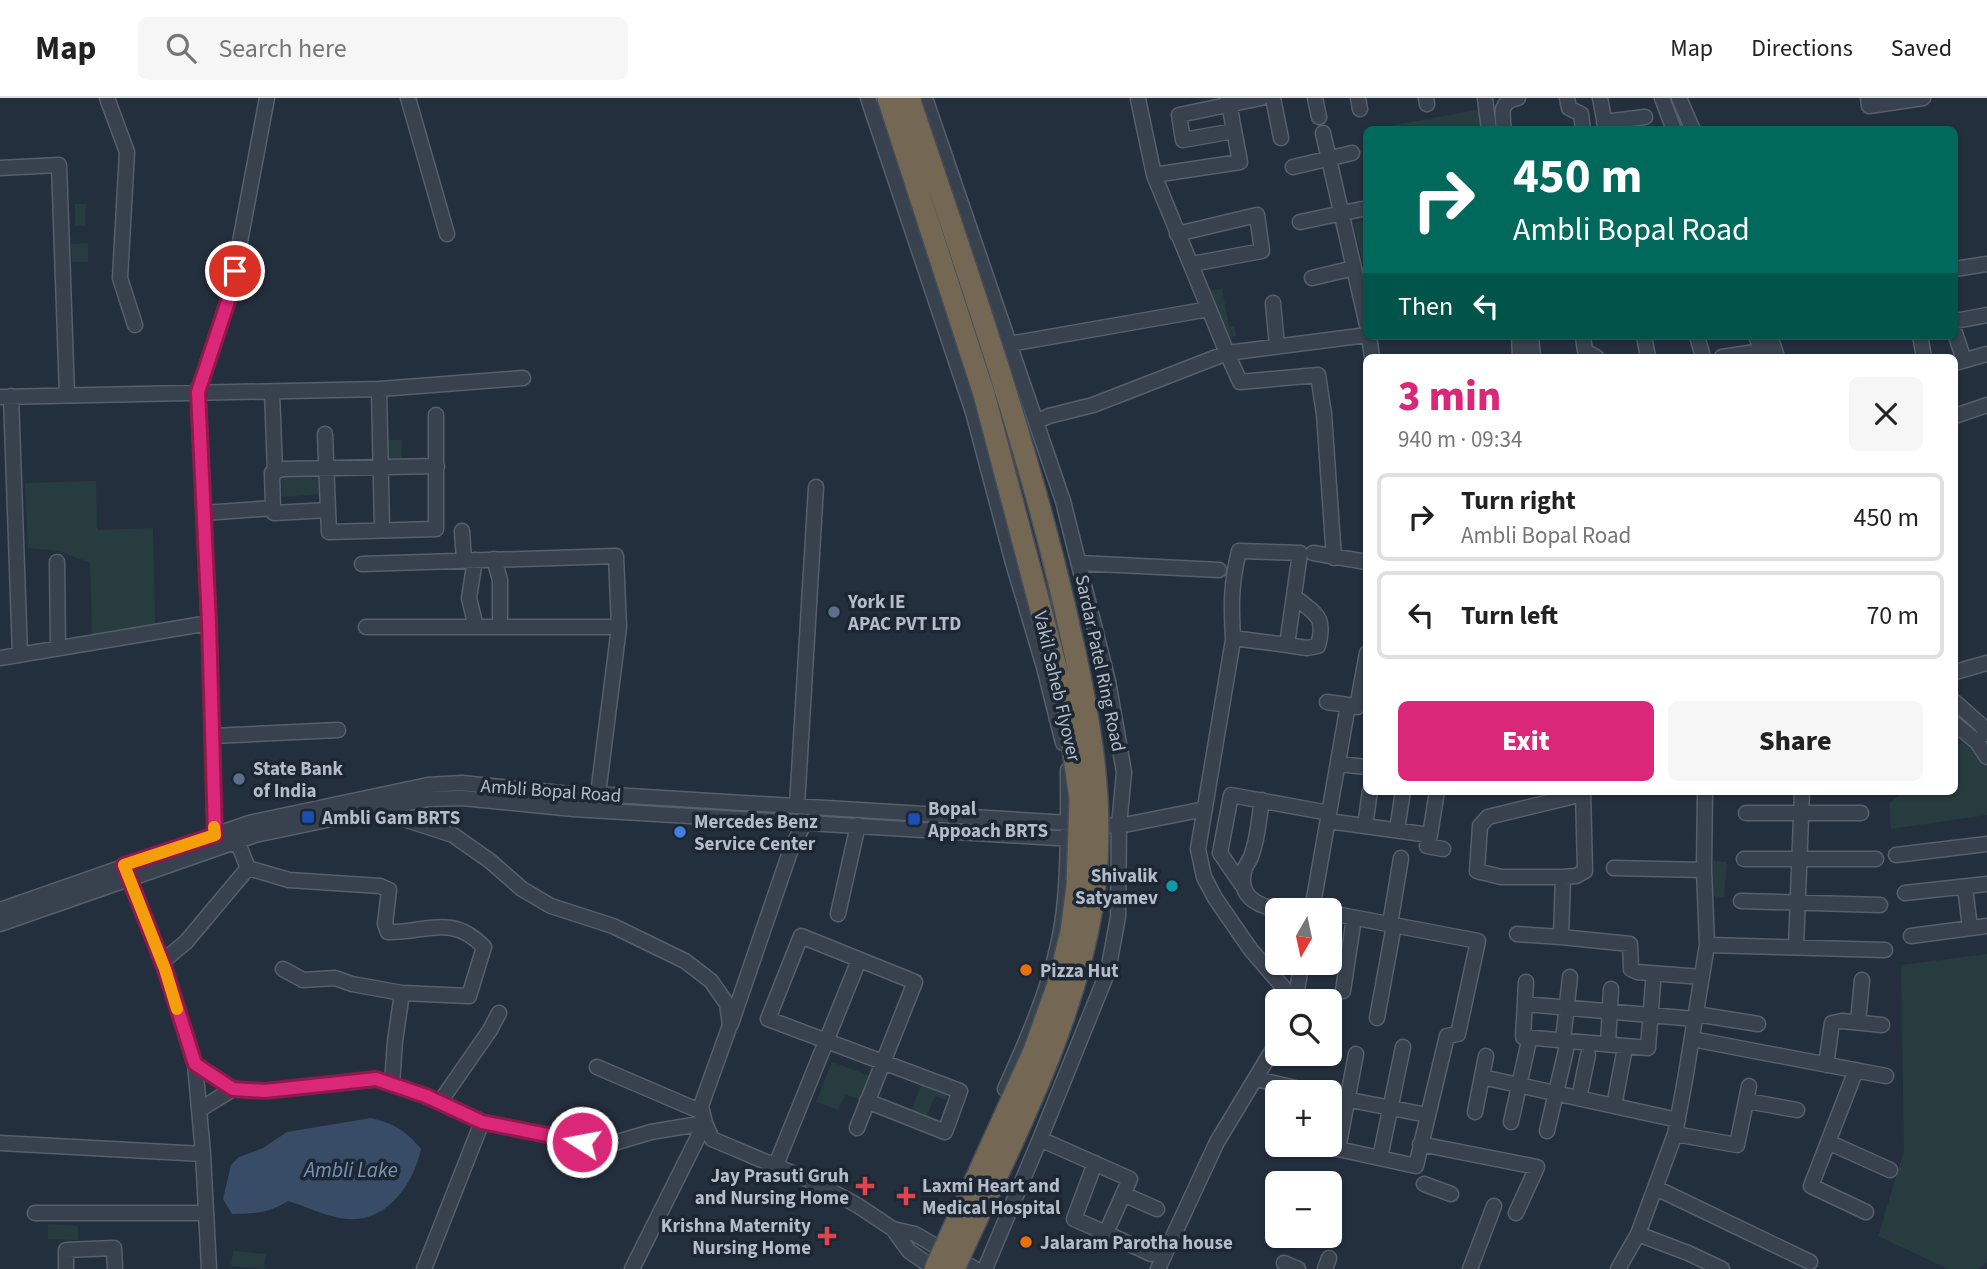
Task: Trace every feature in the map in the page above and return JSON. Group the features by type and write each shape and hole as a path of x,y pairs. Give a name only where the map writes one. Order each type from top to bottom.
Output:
{"highway":[{"name":"Vakil Saheb Flyover","path":"888,98 984,394 1067,709 1080,798 1077,886 1071,933 1058,984 1034,1051 929,1267"},
{"name":"Vakil Saheb Flyover","path":"909,98 992,349 1044,519 1087,704 1096,763 1097,847 1092,906 1080,968 1051,1052 954,1269"}],"street":[{"path":"107,98 127,152 120,278 135,326"},
{"path":"215,835 209,623 198,392 230,295 267,98"},
{"path":"408,98 447,234"},
{"path":"868,98 973,412 1068,762 1065,900 1052,966 1040,1003 935,1246 929,1267 909,1251 894,1229"},
{"name":"Sardar Patel Ring Road","path":"925,98 1065,509 1108,681 1124,772 1119,826 1118,916 1108,971 985,1269"},
{"path":"1234,131 1183,140 1179,115 1229,102 1261,98"},
{"path":"1273,98 1281,138"},
{"path":"1315,98 1319,117"},
{"path":"1485,98 1488,126"},
{"path":"1504,126 1503,104 1518,98"},
{"path":"1567,98 1569,108 1581,114 1582,126"},
{"path":"1600,98 1605,126 1645,117"},
{"path":"1662,98 1672,126"},
{"path":"1679,98 1691,126"},
{"path":"1868,98 1869,106 1923,98"},
{"path":"1138,99 1154,175 1240,382 1318,375 1324,414 1334,558"},
{"path":"1154,175 1240,162 1229,102"},
{"path":"1323,133 1363,307"},
{"path":"1293,167 1352,153"},
{"path":"0,168 59,165 67,395"},
{"path":"1300,222 1362,209"},
{"path":"1177,234 1257,215 1262,251 1192,264"},
{"path":"1958,269 1987,264"},
{"path":"1312,278 1354,268"},
{"path":"1273,303 1277,346"},
{"path":"1009,344 1209,309"},
{"path":"1958,320 1987,315"},
{"path":"1036,422 1093,405 1227,353 1363,337"},
{"path":"1959,362 1987,354"},
{"path":"20,655 5,397 379,389 523,378"},
{"path":"379,389 382,530"},
{"path":"272,392 274,513 328,510"},
{"path":"1958,406 1987,396"},
{"path":"1958,415 1987,405"},
{"path":"325,434 329,532 436,529 436,415"},
{"path":"275,471 437,466"},
{"path":"797,806 816,487"},
{"path":"204,513 273,508"},
{"path":"1003,527 1065,509"},
{"path":"462,531 469,560 469,598 476,627"},
{"path":"1285,989 1251,950 1215,898 1204,877 1198,849 1233,638 1232,579 1240,551 1300,553 1287,645"},
{"path":"1313,553 1363,562"},
{"path":"362,564 616,556 619,627 598,794"},
{"path":"494,559 500,580 500,627"},
{"path":"57,562 58,648"},
{"path":"1079,564 1219,570"},
{"path":"1233,638 1307,648 1318,646 1323,627 1319,618 1294,596"},
{"path":"0,658 209,623"},
{"path":"366,627 619,627"},
{"path":"1958,671 1987,663"},
{"path":"1314,898 1338,764 1358,707 1363,677"},
{"path":"1327,702 1358,707"},
{"path":"1958,705 1987,734"},
{"path":"1958,726 1977,741 1987,757"},
{"path":"212,736 338,730"},
{"path":"1338,764 1363,767"},
{"name":"Ambli Bopal Road","path":"0,910 237,841 252,829 428,785 462,783 581,794 797,806 1067,831 1119,843"},
{"path":"1265,905 1247,895 1220,853 1231,795 1262,800 1365,826 1430,835"},
{"path":"1365,826 1369,795"},
{"path":"1397,830 1402,795"},
{"path":"1436,795 1427,846 1443,849"},
{"path":"1575,795 1488,817 1480,826 1477,871 1501,877 1563,877 1576,876 1585,871 1583,795"},
{"path":"1618,1269 1638,1234 1676,1127 1707,945 1705,795"},
{"path":"1796,947 1802,795"},
{"name":"Ambli Bopal Road","path":"0,923 215,835 428,799 463,798 573,809 858,825 1067,831 1119,826 1205,809"},
{"path":"1242,885 1245,866 1251,858 1255,842 1262,800"},
{"path":"375,809 453,835 490,861 522,889 551,906 613,926 685,961 711,981 727,1004 730,1025"},
{"path":"1746,813 1861,813"},
{"path":"804,822 791,849 701,1106 712,1139 816,1182 894,1229 915,1234 975,1269"},
{"path":"838,914 858,825"},
{"path":"237,841 248,868"},
{"path":"1896,855 1987,844"},
{"path":"1377,1018 1401,859"},
{"path":"1744,859 1876,859"},
{"path":"162,962 186,942 248,868"},
{"path":"248,868 289,880 389,890 385,924 388,932 404,932 423,927 451,927 475,938 484,947 469,996 402,993 352,984 335,978 303,980 283,969"},
{"path":"1614,868 1704,870"},
{"path":"127,872 162,962 195,1064 209,1269"},
{"path":"1561,937 1563,877"},
{"path":"1905,893 1987,884"},
{"path":"1965,887 1970,928"},
{"path":"1741,901 1880,905"},
{"path":"1342,916 1478,941 1458,1034 1447,1036 1416,1166 1338,1149 1356,1054"},
{"path":"1343,991 1354,918"},
{"path":"1911,936 1987,926"},
{"path":"1517,933 1630,944 1631,969 1637,972 1702,977"},
{"path":"857,1128 881,1063 915,982 802,936 768,1019 881,1063 960,1091 945,1132 867,1101"},
{"path":"1707,945 1885,950"},
{"path":"776,1165 859,960"},
{"path":"1547,1131 1564,1045 1570,977"},
{"path":"1858,1023 1862,980"},
{"path":"1527,982 1523,1037 1564,1045 1608,1044 1648,1048 1653,983"},
{"path":"1608,1044 1611,989"},
{"path":"392,1084 402,993"},
{"path":"1525,1004 1758,1024"},
{"path":"440,1102 499,1013"},
{"path":"1826,1065 1832,1023 1842,1021 1882,1025"},
{"path":"1692,1039 1886,1076"},
{"path":"1511,1122 1528,1045"},
{"path":"1380,1158 1403,1047"},
{"path":"1614,1106 1624,1053"},
{"path":"1579,1098 1588,1055"},
{"path":"1475,1112 1486,1056"},
{"path":"1158,1269 1217,1142 1265,1063"},
{"path":"195,1064 233,1089 265,1091 376,1079 440,1102 482,1122 604,1146 704,1117"},
{"path":"597,1067 704,1117"},
{"path":"1856,1070 1811,1186 1866,1212"},
{"path":"1482,1077 1614,1106 1737,1145 1749,1086"},
{"path":"1256,1079 1265,1081"},
{"path":"199,1110 233,1089"},
{"path":"1342,1099 1427,1115"},
{"path":"1747,1101 1797,1110"},
{"path":"632,1269 704,1117"},
{"path":"424,1269 482,1122"},
{"path":"1040,1139 1130,1180 1106,1233"},
{"path":"1828,1142 1890,1170"},
{"path":"0,1143 203,1154"},
{"path":"1420,1144 1536,1167 1516,1213"},
{"path":"1095,1163 1074,1219 1151,1254"},
{"path":"1424,1184 1451,1194"},
{"path":"1656,1188 1810,1262"},
{"path":"1123,1194 1157,1209"},
{"path":"1470,1269 1494,1206"},
{"path":"35,1213 206,1213"},
{"path":"1638,1234 1723,1269"},
{"path":"66,1269 66,1250 114,1248 115,1269"},
{"path":"1284,1263 1298,1269"}],"green space":[{"path":"1482,109 1484,126 1389,126"},
{"path":"75,204 86,204 85,226 75,226"},
{"path":"1363,221 1363,265 1354,223"},
{"path":"88,243 88,262 72,262 71,244"},
{"path":"1222,289 1229,326 1234,326 1236,336 1226,337 1209,291"},
{"path":"387,440 402,440 401,460 387,460"},
{"path":"319,475 320,494 282,497 281,477"},
{"path":"96,481 97,530 153,528 155,627 92,636 90,563 59,551 28,548 25,483"},
{"path":"1966,738 1987,764 1987,815 1891,829 1889,803 1899,795 1958,795 1958,745"},
{"path":"1713,861 1727,862 1724,897 1711,896"},
{"path":"1987,954 1987,1262 1978,1269 1948,1269 1878,1236 1904,1151 1901,965"},
{"path":"832,1062 870,1076 861,1099 845,1095 838,1110 816,1102"},
{"path":"922,1083 948,1094 946,1100 935,1096 926,1117 911,1111"},
{"path":"48,1224 78,1226 78,1240 48,1239"},
{"path":"233,1251 266,1254 264,1269 231,1266"}],"water":[{"name":"Ambli Lake","path":"371,1118 399,1129 421,1149 403,1190 382,1210 355,1219 340,1218 288,1201 261,1212 232,1214 223,1199 231,1165 239,1157 263,1148 287,1132"}],"slow traffic":[{"path":"177,1009 165,969 124,865 215,835 214,827"}],"place":[{"name":"York IE APAC PVT LTD","path":"834,612"},
{"name":"State Bank of India","path":"239,779"},
{"name":"Ambli Gam BRTS","path":"308,817"},
{"name":"Bopal Appoach BRTS","path":"914,819"},
{"name":"Mercedes Benz Service Center","path":"680,832"},
{"name":"Shivalik Satyamev","path":"1172,886"},
{"name":"Pizza Hut","path":"1026,970"},
{"name":"Jay Prasuti Gruh and Nursing Home","path":"865,1186"},
{"name":"Laxmi Heart and Medical Hospital","path":"906,1196"},
{"name":"Krishna Maternity Nursing Home","path":"827,1236"},
{"name":"Jalaram Parotha house","path":"1026,1242"}],"route":[{"path":"235,271 230,295 198,392 209,623 215,835 124,865 165,969 195,1064 233,1089 265,1091 376,1079 426,1096 482,1122 582,1142"}]}
